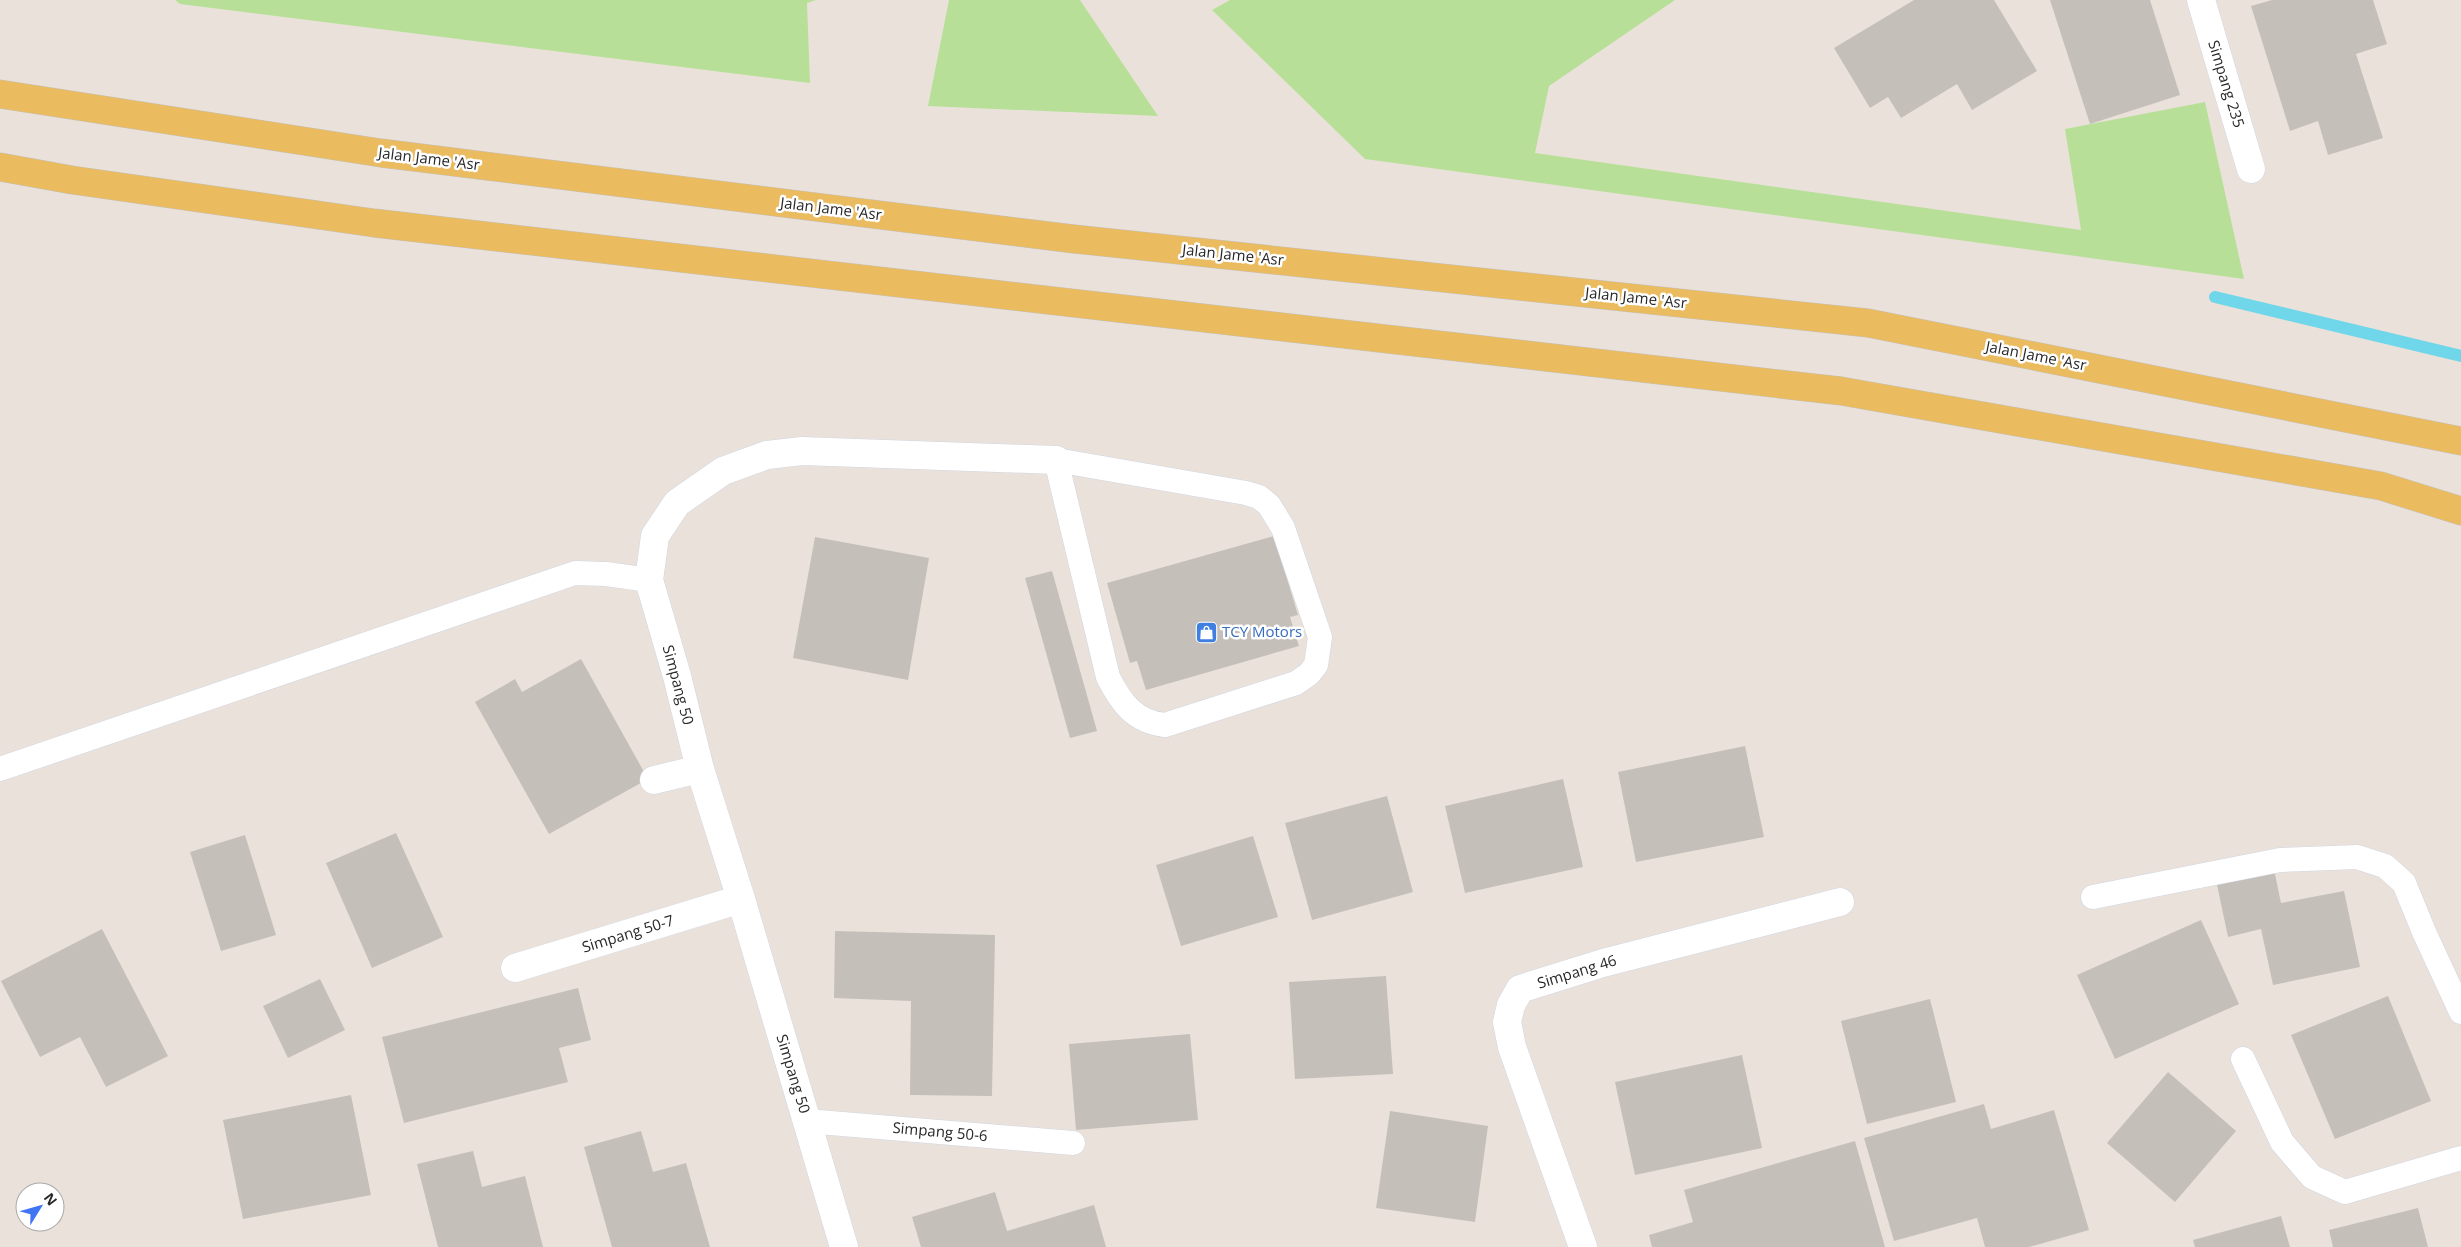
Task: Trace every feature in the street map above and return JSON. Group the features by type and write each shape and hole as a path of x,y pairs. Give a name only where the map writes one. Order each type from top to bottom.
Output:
{"main road":[{"name":"Jalan Jame 'Asr","path":"0,94 381,153 1074,239 1868,323 2461,441"},
{"path":"0,167 72,180 374,223 1840,391 2381,486 2461,511"}],"street":[{"name":"Simpang 235","path":"2200,0 2251,169"},
{"name":"Simpang 50","path":"844,1247 741,899 700,769 677,676 649,580 655,536 677,503 723,471 767,455 802,451 1056,460"},
{"path":"654,780 700,769"},
{"name":"Simpang 50-7","path":"515,968 741,899"},
{"name":"Simpang 46","path":"1583,1247 1512,1046 1507,1022 1511,1005 1520,989 1603,963 1840,902"}],"lane":[{"path":"1056,460 1246,493 1259,498 1269,506 1283,528 1320,637 1316,665 1309,674 1296,683 1165,725 1146,721 1128,710 1118,697 1108,678 1056,460"},
{"path":"0,769 575,573 606,574 649,580"},
{"path":"2093,897 2280,860 2357,856 2385,866 2404,883 2424,932 2461,1012"},
{"path":"2243,1059 2282,1142 2312,1177 2345,1192 2461,1158"},
{"name":"Simpang 50-6","path":"806,1121 1073,1143"}],"green space":[{"path":"175,0 816,0 807,3 810,83 180,4"},
{"path":"949,0 1080,0 1158,116 928,106"},
{"path":"1230,0 1675,0 1549,86 1535,153 2081,230 2065,129 2205,102 2244,279 1365,159 1212,10"}],"building":[{"path":"1914,0 1994,0 2037,71 1972,110 1957,84 1901,118 1888,97 1870,108 1834,48"},
{"path":"2050,0 2150,0 2180,95 2090,124"},
{"path":"2272,0 2373,0 2387,44 2356,54 2383,138 2328,155 2318,121 2290,131 2251,6"},
{"path":"1274,536 1298,615 1290,617 1299,646 1146,690 1137,661 1130,663 1107,583"},
{"path":"815,537 929,558 908,680 793,658"},
{"path":"1052,571 1097,731 1070,738 1025,578"},
{"path":"581,659 648,779 549,834 475,702 515,679 522,692"},
{"path":"1745,746 1764,837 1636,862 1618,772"},
{"path":"1563,779 1583,867 1465,893 1445,806"},
{"path":"1387,796 1413,892 1312,920 1285,823"},
{"path":"396,833 443,937 372,968 326,863"},
{"path":"245,835 276,935 221,951 190,852"},
{"path":"1253,836 1278,917 1181,946 1156,865"},
{"path":"2274,869 2281,903 2344,891 2360,967 2273,985 2261,929 2228,937 2216,880"},
{"path":"2201,920 2239,1004 2115,1059 2077,975"},
{"path":"102,929 168,1056 106,1087 80,1037 40,1057 1,981"},
{"path":"835,931 995,935 992,1096 910,1095 911,1001 834,998"},
{"path":"1386,976 1393,1074 1295,1079 1289,982"},
{"path":"320,979 345,1030 288,1058 263,1006"},
{"path":"578,988 591,1040 559,1048 568,1082 404,1123 382,1037"},
{"path":"2388,996 2431,1101 2335,1139 2291,1035"},
{"path":"1930,999 1956,1102 1867,1124 1841,1021"},
{"path":"1190,1034 1198,1120 1076,1130 1069,1044"},
{"path":"1742,1055 1762,1148 1635,1175 1615,1082"},
{"path":"2168,1072 2236,1131 2175,1202 2107,1143"},
{"path":"351,1095 371,1195 243,1219 223,1120"},
{"path":"1984,1104 1991,1129 2054,1110 2089,1230 2029,1247 1985,1247 1977,1218 1894,1241 1864,1138"},
{"path":"1390,1111 1488,1126 1475,1222 1376,1208"},
{"path":"641,1131 653,1172 686,1163 710,1247 612,1247 584,1147"},
{"path":"1855,1141 1885,1247 1652,1247 1649,1235 1693,1222 1684,1190"},
{"path":"473,1151 482,1187 525,1176 543,1247 438,1247 417,1164"},
{"path":"995,1192 1007,1231 1094,1205 1106,1247 921,1247 912,1217"},
{"path":"2418,1208 2428,1247 2333,1247 2329,1230"},
{"path":"2281,1216 2290,1247 2195,1247 2193,1240"}],"waterway":[{"path":"2215,297 2461,356"}],"place":[{"name":"TCY Motors","path":"1206,632"}]}
